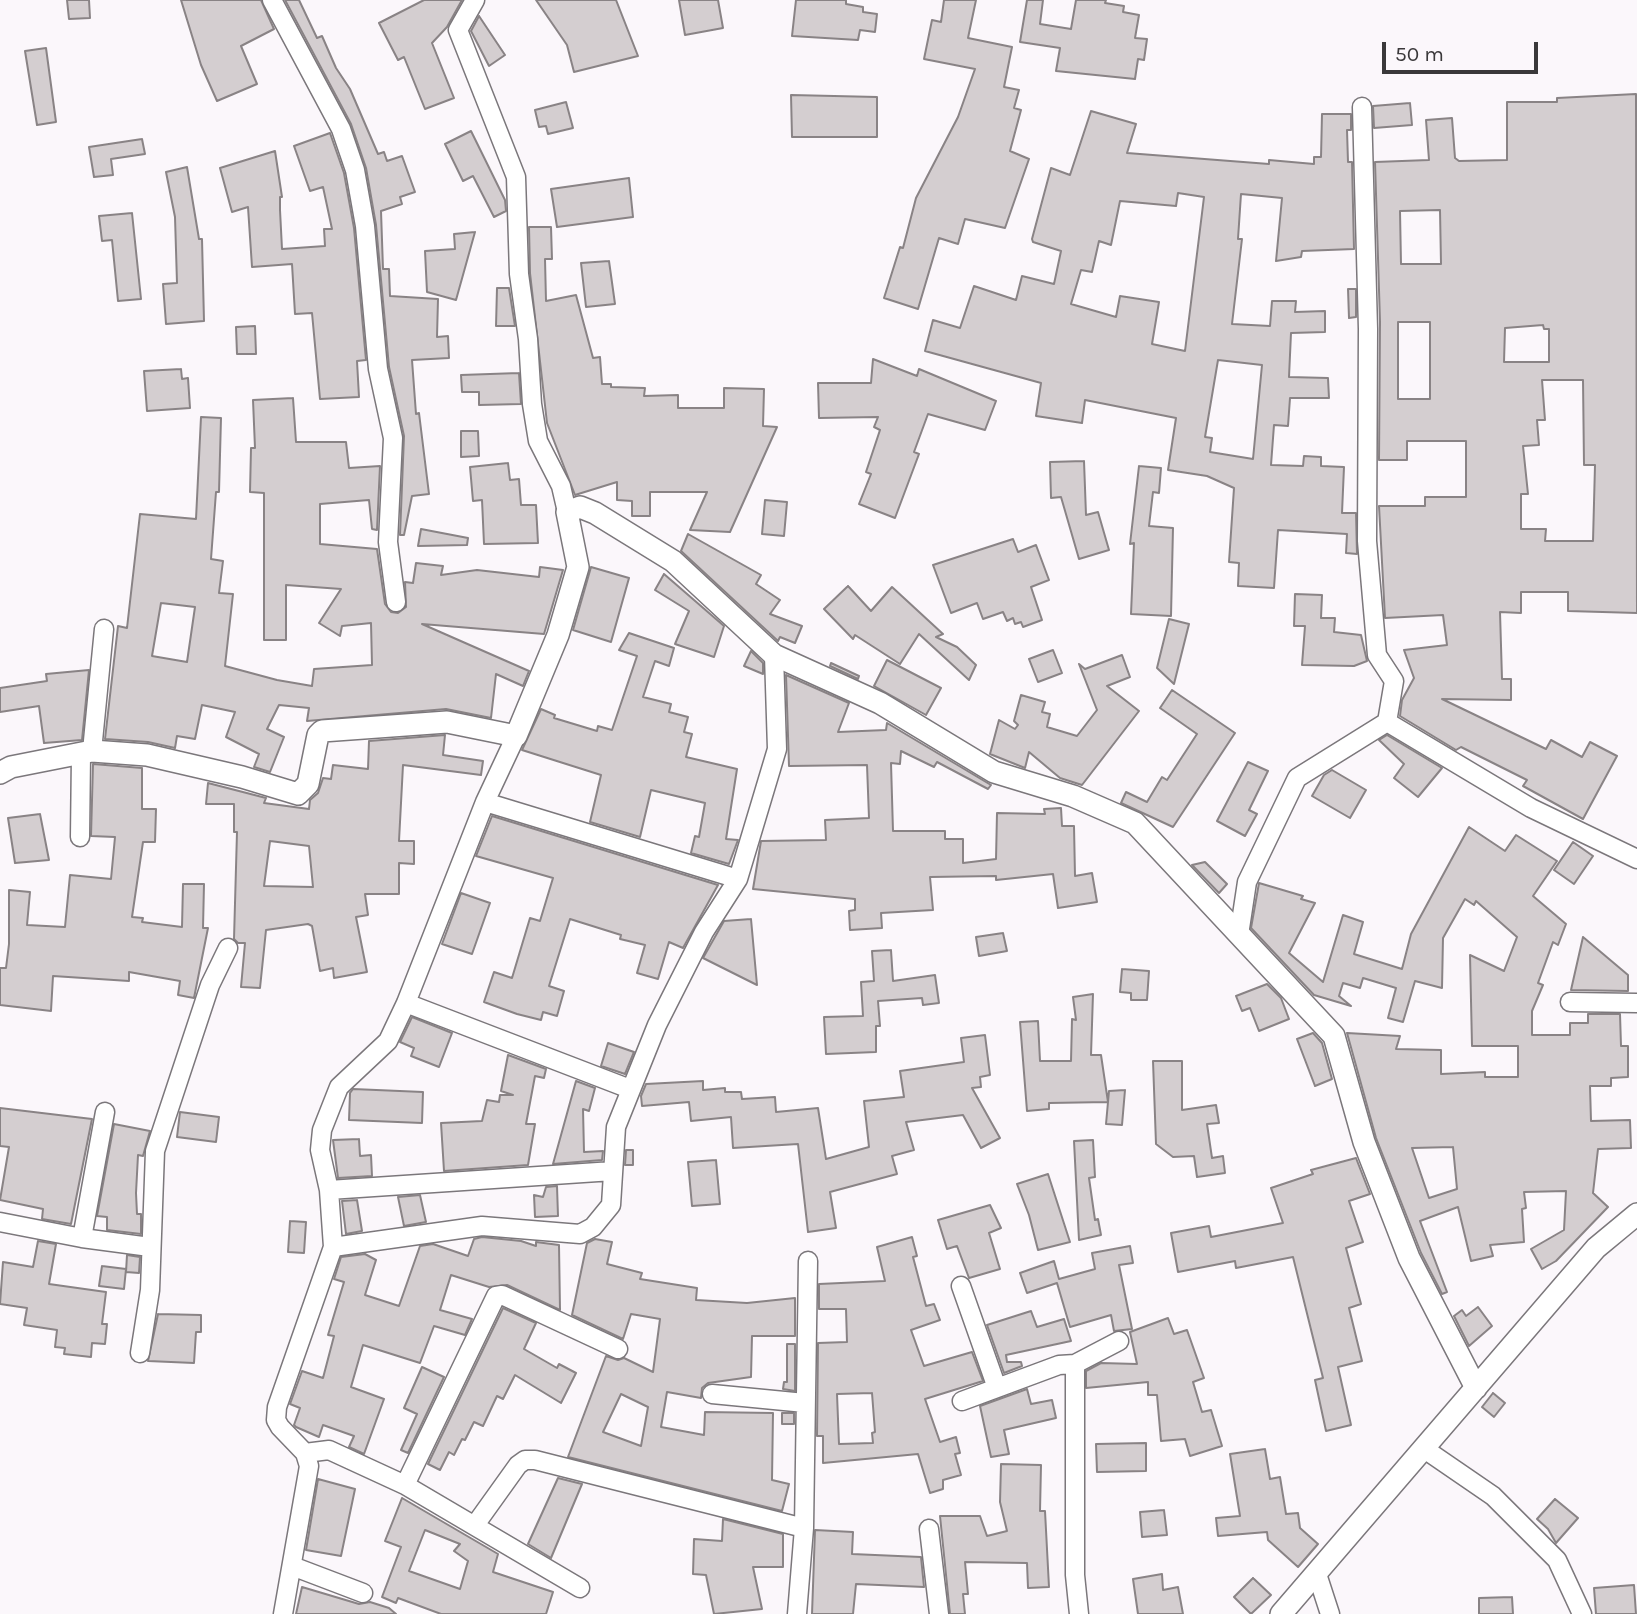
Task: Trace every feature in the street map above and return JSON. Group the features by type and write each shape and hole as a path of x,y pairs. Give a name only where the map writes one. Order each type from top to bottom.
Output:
{"street":[{"path":"272,0 341,130 355,170 365,226 378,369 393,438 388,542 396,602"},
{"path":"283,1614 309,1466 305,1453 276,1420 277,1407 333,1247 329,1190 320,1150 322,1130 339,1087 388,1041 406,1003 485,802 558,635 578,567 561,486 538,441 532,404 528,338 519,274 516,177 458,30 475,0"},
{"path":"1239,935 1247,882 1297,778 1387,722 1394,681 1377,655 1367,541 1368,329 1363,230 1363,107"},
{"path":"567,512 580,507 595,513 657,549 774,655 880,703 994,772 1073,796 1135,823 1334,1036 1364,1142 1409,1258 1476,1388"},
{"path":"80,837 87,753 104,629"},
{"path":"333,1247 482,1226 580,1234 593,1227 611,1205 616,1127 657,1025 704,932 738,879 777,750 774,655"},
{"path":"0,773 11,767 87,753 147,755 242,776 298,794 308,784 318,735 322,731 447,722 516,736"},
{"path":"1387,722 1531,808 1637,859"},
{"path":"485,802 738,879"},
{"path":"140,1353 150,1290 155,1151 211,985 228,948"},
{"path":"1570,1002 1637,1003"},
{"path":"406,1003 631,1089"},
{"path":"82,1238 105,1111"},
{"path":"329,1190 613,1171"},
{"path":"1281,1614 1596,1248 1637,1214"},
{"path":"0,1222 82,1238 150,1247"},
{"path":"797,1614 804,1528 808,1261"},
{"path":"961,1286 997,1388"},
{"path":"405,1485 496,1296 502,1295 618,1349"},
{"path":"962,1401 1059,1365 1075,1364 1119,1341"},
{"path":"1075,1364 1075,1575 1079,1614"},
{"path":"712,1394 805,1402"},
{"path":"1423,1447 1493,1496 1557,1560 1582,1614"},
{"path":"305,1453 329,1450 405,1485 580,1588"},
{"path":"475,1525 518,1465 525,1460 535,1460 804,1528"},
{"path":"929,1529 939,1614"},
{"path":"292,1566 363,1593"},
{"path":"1318,1574 1330,1614"}],"building":[{"path":"67,0 89,0 90,18 69,19"},
{"path":"181,0 261,0 274,29 241,46 257,84 217,101 201,65"},
{"path":"285,0 299,0 317,38 322,36 336,68 350,89 378,154 384,152 387,161 402,156 415,192 400,197 402,204 381,211 383,269 389,269 390,296 438,299 437,337 448,336 449,358 412,360 416,414 419,413 429,494 412,496 404,535 400,535 404,436 389,367 376,225 366,168 351,124"},
{"path":"424,0 462,0 447,27 432,43 454,98 425,109 404,57 398,60 379,23"},
{"path":"536,0 616,0 638,56 574,72 567,45"},
{"path":"679,0 718,0 723,28 685,35"},
{"path":"796,0 846,0 846,4 863,7 863,12 877,14 875,32 860,30 858,40 792,36"},
{"path":"944,0 976,0 968,38 1012,47 1004,87 1019,90 1014,108 1021,110 1010,151 1029,159 1005,228 965,219 958,244 939,238 918,309 884,298 900,247 903,248 916,198 958,117 975,69 924,59 932,20 941,22"},
{"path":"1027,0 1043,0 1040,24 1071,29 1076,0 1106,0 1105,3 1124,6 1123,12 1139,15 1135,38 1147,39 1144,60 1138,59 1135,79 1056,71 1060,48 1020,42"},
{"path":"479,16 505,55 489,66 471,31"},
{"path":"46,48 56,122 37,125 25,51"},
{"path":"1636,94 1637,613 1568,611 1568,592 1521,592 1521,613 1500,612 1502,679 1511,679 1511,700 1442,699 1546,749 1551,740 1582,757 1590,742 1617,756 1583,819 1523,786 1527,780 1461,747 1456,750 1400,716 1402,700 1414,678 1404,650 1447,645 1443,615 1385,618 1379,506 1425,506 1425,497 1466,497 1466,441 1407,441 1407,460 1379,460 1380,322 1375,162 1429,160 1426,120 1452,118 1455,158 1459,161 1507,160 1507,102 1557,102 1557,98","holes":["1440,210 1441,264 1401,264 1400,211","1398,322 1430,322 1430,399 1398,399","1543,325 1544,329 1549,329 1549,362 1504,362 1505,328","1542,380 1583,380 1584,465 1595,465 1593,541 1545,541 1546,529 1521,529 1521,494 1528,494 1523,446 1539,445 1537,420 1545,420"]},
{"path":"791,95 877,97 877,137 792,137"},
{"path":"566,102 573,128 548,134 546,126 539,127 535,110"},
{"path":"1410,103 1412,125 1374,128 1373,106"},
{"path":"1091,111 1136,124 1127,153 1269,164 1269,160 1314,164 1314,157 1321,157 1322,114 1351,114 1351,130 1347,130 1348,162 1352,162 1354,249 1302,251 1301,257 1276,261 1282,198 1241,194 1238,239 1242,239 1232,324 1270,326 1272,301 1296,301 1295,312 1325,311 1325,332 1291,333 1289,377 1328,378 1329,398 1290,398 1288,426 1274,425 1271,465 1303,466 1304,456 1321,457 1321,466 1344,467 1342,513 1356,513 1357,554 1346,553 1347,534 1278,530 1274,588 1238,586 1239,563 1229,562 1234,488 1207,476 1168,470 1176,418 1085,400 1082,423 1036,416 1041,383 925,351 933,320 960,328 974,286 1016,300 1022,276 1054,284 1061,251 1033,242 1032,239 1051,168 1070,175","holes":["1178,193 1204,197 1185,351 1152,344 1159,302 1120,296 1116,317 1071,304 1081,270 1092,272 1099,241 1111,245 1120,201 1176,206","1218,360 1262,365 1253,459 1210,452 1212,438 1205,437"]},
{"path":"471,131 505,200 506,211 494,217 473,176 463,181 445,144"},
{"path":"330,133 344,173 354,228 366,360 357,361 359,397 320,399 312,313 295,314 292,264 252,267 248,207 232,212 220,168 275,151 282,197 282,249 325,246 324,229 332,229 323,187 310,191 294,146"},
{"path":"142,139 145,154 111,159 113,175 94,177 89,147"},
{"path":"187,167 199,239 202,239 204,321 166,324 163,284 177,283 175,217 166,172"},
{"path":"629,178 633,217 557,227 551,189"},
{"path":"132,213 141,299 118,301 112,240 102,241 99,216"},
{"path":"529,227 551,227 552,259 545,259 546,301 576,295 593,358 600,357 602,384 611,384 611,387 645,388 644,396 678,395 678,408 724,408 724,388 764,389 763,426 777,427 730,532 690,530 707,492 650,492 650,516 632,516 632,501 617,500 617,482 575,495 547,423 530,273"},
{"path":"475,232 456,300 427,292 425,251 455,249 454,234"},
{"path":"609,261 615,304 586,307 581,263"},
{"path":"497,288 509,288 515,326 496,326"},
{"path":"1348,289 1356,289 1356,317 1349,318"},
{"path":"255,326 256,354 237,354 236,327"},
{"path":"873,359 917,376 919,369 996,401 985,430 928,414 914,452 919,454 895,518 859,504 871,474 866,472 880,430 874,427 878,417 819,418 818,383 871,383"},
{"path":"181,369 182,379 188,378 190,408 147,411 144,371"},
{"path":"519,373 521,404 479,405 479,392 462,392 461,375"},
{"path":"293,398 296,442 346,442 349,468 380,466 377,530 372,529 369,500 320,504 320,544 377,549 385,604 391,612 398,613 406,607 405,582 413,583 416,563 443,566 441,575 477,570 539,577 540,567 563,570 544,634 422,624 529,671 523,686 496,674 491,718 446,709 307,721 309,708 279,705 267,729 284,737 270,772 254,767 259,754 226,737 235,712 202,705 195,739 177,736 175,748 148,742 105,739 118,626 127,628 140,514 196,519 201,417 221,418 219,492 216,492 211,559 223,561 219,593 233,594 225,666 312,686 314,669 372,665 371,623 342,626 340,636 319,623 341,589 286,585 286,640 264,640 264,493 250,492 251,448 255,448 253,400","holes":["161,603 195,607 187,662 152,656"]},
{"path":"461,431 478,431 479,456 461,457"},
{"path":"1084,461 1086,515 1098,512 1109,550 1079,559 1061,497 1051,498 1050,462"},
{"path":"508,463 510,480 519,479 521,505 536,505 538,543 484,544 482,500 473,501 470,467"},
{"path":"1139,466 1161,468 1159,493 1153,492 1149,526 1173,528 1171,616 1131,614 1134,543 1130,544"},
{"path":"765,500 787,502 784,536 762,534"},
{"path":"421,529 468,538 467,545 418,546"},
{"path":"688,534 761,575 756,584 780,600 770,614 802,626 795,643 780,637 778,641 681,551"},
{"path":"1013,539 1018,552 1036,545 1049,580 1031,587 1042,620 1023,627 1021,622 1015,624 1013,618 1007,621 1003,612 983,619 977,603 951,613 933,565"},
{"path":"591,567 629,578 611,642 573,630"},
{"path":"664,574 724,626 714,657 675,644 689,611 655,590"},
{"path":"848,586 871,611 892,587 943,634 936,637 957,647 976,665 969,680 919,634 900,664 855,635 853,639 824,609"},
{"path":"1295,594 1322,595 1321,618 1335,618 1334,632 1361,635 1367,661 1354,666 1302,665 1305,626 1294,626"},
{"path":"1169,619 1189,624 1174,684 1157,668"},
{"path":"629,633 674,648 669,666 655,661 643,697 671,704 669,712 688,717 684,732 692,734 686,757 737,769 726,839 738,840 729,864 691,853 695,836 699,837 705,803 651,790 640,837 590,822 601,775 522,750 541,709 555,715 554,718 597,731 598,726 612,730 637,656 619,650"},
{"path":"1053,650 1062,673 1038,682 1029,659"},
{"path":"751,651 763,663 763,674 744,666"},
{"path":"1122,655 1130,677 1107,686 1139,711 1082,785 1060,778 1029,752 1025,768 990,754 999,720 1015,729 1018,725 1014,721 1021,695 1045,702 1042,712 1050,714 1047,727 1077,736 1097,710 1079,664 1085,669"},
{"path":"887,660 941,688 926,715 874,686"},
{"path":"831,663 859,676 858,679 830,666"},
{"path":"89,670 82,740 44,743 39,706 0,712 0,688 47,681 46,674"},
{"path":"786,675 849,703 838,732 886,730 887,723 991,785 988,789 937,762 934,767 901,751 900,764 891,763 893,831 945,831 945,839 963,839 963,863 996,859 997,813 1045,814 1044,809 1061,808 1062,826 1074,826 1075,876 1092,873 1097,902 1058,908 1053,874 996,880 996,876 930,877 933,910 881,913 882,928 850,930 849,911 855,910 855,899 753,889 761,841 826,840 825,820 869,818 867,765 789,766"},
{"path":"1172,690 1235,733 1173,827 1121,803 1126,792 1147,802 1162,777 1167,780 1197,734 1160,708"},
{"path":"445,735 443,755 483,761 481,775 403,765 399,841 414,841 414,864 399,863 399,894 365,894 368,915 356,917 367,972 334,978 333,968 320,971 312,926 308,924 266,930 260,988 241,987 245,943 238,943 234,939 237,832 234,832 234,804 206,804 208,783 266,798 264,803 309,809 310,800 318,793 323,778 331,779 333,765 368,769 369,741","holes":["270,841 309,846 313,887 264,886"]},
{"path":"1387,735 1442,768 1418,797 1394,778 1404,764 1379,740"},
{"path":"1248,762 1268,771 1249,810 1257,814 1245,836 1217,821"},
{"path":"93,764 142,768 142,809 156,809 155,842 143,842 132,917 143,918 142,922 182,927 183,884 204,884 203,928 208,928 194,998 178,995 180,981 129,972 129,981 53,976 51,1011 0,1005 0,968 6,968 9,944 9,890 30,892 27,925 65,927 70,875 111,879 115,837 91,836"},
{"path":"1332,770 1366,790 1350,818 1312,796 1324,775"},
{"path":"40,814 49,860 15,863 8,818"},
{"path":"492,816 718,885 683,948 669,942 658,979 637,973 645,945 620,939 621,935 570,919 549,986 564,991 557,1016 543,1012 541,1020 517,1014 484,1002 494,972 512,978 530,918 540,921 553,878 476,856"},
{"path":"1469,827 1505,851 1516,835 1557,861 1533,896 1566,924 1558,945 1553,942 1538,983 1543,985 1532,1011 1532,1035 1570,1035 1570,1023 1588,1023 1588,1014 1620,1014 1621,1046 1628,1046 1628,1077 1611,1078 1611,1086 1590,1086 1591,1121 1630,1120 1631,1148 1598,1149 1593,1193 1608,1207 1556,1261 1542,1269 1531,1249 1564,1230 1566,1191 1524,1192 1524,1242 1490,1245 1493,1256 1471,1261 1458,1207 1420,1221 1447,1292 1442,1294 1421,1253 1376,1138 1347,1033 1400,1036 1396,1049 1441,1050 1441,1074 1485,1072 1485,1077 1518,1077 1518,1046 1472,1046 1470,955 1504,971 1517,937 1476,901 1474,905 1465,899 1443,938 1442,988 1415,981 1403,1022 1388,1018 1396,988 1363,978 1360,988 1343,983 1339,996 1351,1006 1314,995 1251,928 1259,883 1303,896 1301,899 1315,903 1289,953 1323,982 1343,915 1363,922 1354,954 1402,969 1411,934","holes":["1453,1147 1457,1189 1429,1198 1412,1148"]},
{"path":"1573,842 1593,856 1574,884 1554,870"},
{"path":"1205,862 1227,884 1219,893 1192,865"},
{"path":"461,893 490,903 472,954 442,944"},
{"path":"751,919 757,985 703,958 724,921"},
{"path":"1003,933 1007,951 979,956 976,937"},
{"path":"1583,937 1628,975 1628,991 1571,990"},
{"path":"891,950 893,981 935,975 939,1003 923,1005 922,998 878,1001 880,1026 876,1026 876,1052 826,1054 824,1017 863,1016 861,982 874,981 872,951"},
{"path":"1122,969 1149,971 1147,1000 1131,1000 1131,993 1120,992"},
{"path":"1267,984 1281,998 1289,1019 1259,1031 1250,1008 1242,1011 1236,996"},
{"path":"1093,994 1091,1055 1101,1055 1108,1102 1049,1103 1049,1109 1027,1111 1020,1022 1038,1021 1040,1061 1071,1061 1072,1019 1076,1020 1073,997"},
{"path":"412,1017 452,1033 439,1067 411,1056 414,1048 400,1042"},
{"path":"1313,1033 1322,1043 1332,1079 1315,1086 1297,1039"},
{"path":"985,1035 990,1075 980,1077 981,1087 972,1088 1000,1138 981,1148 963,1115 906,1122 914,1150 892,1156 897,1174 830,1192 836,1228 808,1232 798,1144 733,1148 731,1117 691,1121 689,1102 642,1106 641,1096 646,1084 703,1081 703,1090 725,1088 725,1092 741,1092 742,1099 775,1097 776,1112 818,1108 826,1159 869,1147 864,1101 904,1097 900,1071 964,1062 961,1038"},
{"path":"608,1043 634,1052 625,1074 601,1066"},
{"path":"508,1055 546,1069 544,1078 535,1076 526,1124 535,1124 528,1165 444,1171 441,1123 482,1121 487,1100 499,1102 500,1095 513,1095 501,1091"},
{"path":"1153,1061 1182,1061 1182,1110 1216,1105 1219,1123 1207,1124 1212,1158 1223,1156 1225,1173 1197,1177 1194,1156 1173,1157 1156,1144"},
{"path":"576,1081 595,1088 589,1111 583,1109 584,1152 603,1151 602,1160 553,1164"},
{"path":"353,1089 423,1092 422,1123 349,1120 350,1093"},
{"path":"1125,1090 1122,1125 1106,1124 1109,1091"},
{"path":"0,1108 92,1119 71,1224 42,1219 43,1209 0,1200 9,1147 0,1146"},
{"path":"180,1112 219,1117 216,1142 177,1137"},
{"path":"114,1124 150,1131 143,1156 138,1155 136,1193 137,1214 141,1214 141,1234 107,1230 107,1217 97,1216"},
{"path":"359,1139 360,1156 371,1155 372,1176 338,1178 333,1140"},
{"path":"1093,1140 1095,1177 1089,1178 1095,1220 1098,1219 1101,1235 1079,1240 1074,1141"},
{"path":"626,1150 633,1150 633,1165 625,1165"},
{"path":"1356,1158 1370,1194 1349,1201 1363,1242 1346,1248 1361,1304 1349,1308 1362,1361 1338,1367 1351,1425 1326,1431 1315,1380 1323,1378 1293,1257 1236,1268 1235,1261 1178,1272 1171,1233 1209,1226 1211,1237 1283,1223 1271,1188 1313,1174 1311,1170"},
{"path":"716,1160 720,1204 692,1206 688,1162"},
{"path":"1048,1174 1070,1242 1038,1250 1017,1184"},
{"path":"557,1186 558,1216 535,1217 534,1195 543,1197 546,1187"},
{"path":"420,1195 426,1222 404,1226 398,1197"},
{"path":"357,1200 362,1231 346,1234 342,1201"},
{"path":"990,1205 1001,1228 989,1233 1000,1269 969,1278 957,1246 947,1249 938,1220"},
{"path":"290,1221 306,1222 304,1253 288,1252"},
{"path":"482,1237 521,1241 536,1246 536,1242 559,1245 560,1310 507,1285 489,1287 451,1275 440,1310 472,1319 465,1335 434,1326 420,1363 363,1345 351,1387 384,1399 364,1454 349,1447 354,1436 323,1425 319,1437 296,1427 294,1425 300,1408 290,1404 302,1371 323,1378 334,1336 328,1335 344,1282 334,1279 341,1257 365,1254 376,1260 365,1295 399,1306 420,1246 433,1244 468,1256 474,1239"},
{"path":"912,1237 917,1256 913,1257 926,1306 934,1304 940,1320 911,1330 924,1366 972,1352 983,1381 925,1399 940,1442 956,1437 960,1453 955,1454 961,1475 943,1480 943,1489 930,1493 918,1454 823,1463 823,1436 817,1436 818,1343 847,1342 846,1309 819,1309 819,1284 885,1281 877,1247","holes":["872,1393 875,1432 872,1433 873,1443 839,1444 837,1394"]},
{"path":"595,1239 612,1242 607,1264 642,1273 640,1279 697,1288 696,1300 747,1303 795,1298 795,1336 752,1336 751,1377 708,1383 702,1388 701,1398 667,1392 661,1427 704,1435 705,1412 773,1413 772,1480 789,1484 782,1511 568,1457 606,1356 618,1360 624,1358 653,1372 660,1319 631,1314 623,1339 572,1315 587,1243","holes":["621,1394 648,1407 641,1446 603,1432"]},
{"path":"38,1241 56,1244 49,1284 106,1292 102,1324 107,1324 105,1344 92,1343 91,1357 64,1354 65,1348 55,1347 57,1330 24,1325 27,1308 0,1304 3,1262 33,1267"},
{"path":"1130,1246 1133,1263 1119,1265 1132,1329 1114,1331 1111,1315 1070,1327 1057,1283 1027,1293 1020,1273 1054,1261 1059,1279 1095,1269 1092,1253"},
{"path":"127,1255 140,1257 139,1273 126,1272"},
{"path":"102,1266 126,1269 124,1289 99,1286"},
{"path":"1478,1307 1492,1326 1469,1346 1454,1316 1462,1310 1466,1316"},
{"path":"503,1308 536,1323 524,1349 557,1368 559,1364 576,1373 561,1403 515,1375 503,1399 497,1396 483,1426 474,1422 454,1455 449,1452 440,1470 428,1464"},
{"path":"1031,1311 1037,1327 1064,1319 1071,1341 1006,1355 1007,1362 1021,1362 1022,1366 1004,1373 987,1325"},
{"path":"158,1314 201,1315 201,1332 196,1332 194,1363 148,1361"},
{"path":"1168,1318 1174,1334 1187,1330 1204,1378 1193,1382 1202,1412 1211,1410 1222,1446 1190,1456 1185,1439 1161,1441 1157,1395 1148,1395 1148,1382 1086,1388 1086,1371 1101,1363 1137,1364 1130,1332"},
{"path":"787,1344 795,1344 795,1391 783,1389 784,1382 787,1382"},
{"path":"422,1367 444,1377 408,1453 401,1450 417,1414 404,1408"},
{"path":"1027,1389 1031,1404 1052,1400 1056,1418 1004,1430 1009,1454 991,1457 980,1406"},
{"path":"1493,1393 1505,1403 1494,1417 1482,1407"},
{"path":"782,1413 794,1413 794,1424 782,1424"},
{"path":"1146,1443 1146,1471 1097,1472 1096,1444"},
{"path":"1265,1449 1270,1479 1280,1477 1286,1514 1298,1513 1300,1528 1318,1544 1298,1567 1268,1540 1267,1532 1218,1536 1216,1518 1240,1516 1230,1454"},
{"path":"1001,1464 1041,1465 1040,1511 1045,1511 1049,1587 1028,1588 1027,1563 965,1562 968,1594 963,1594 965,1614 950,1614 940,1516 980,1516 987,1536 1007,1531 1000,1502"},
{"path":"558,1478 582,1484 551,1558 528,1544"},
{"path":"318,1479 355,1489 341,1556 306,1550"},
{"path":"402,1498 498,1554 493,1572 553,1592 546,1614 441,1614 398,1598 396,1603 382,1597 401,1547 385,1541","holes":["425,1530 460,1544 454,1551 468,1561 460,1589 409,1571"]},
{"path":"1555,1499 1578,1518 1556,1543 1548,1529 1537,1519"},
{"path":"1164,1510 1167,1535 1142,1537 1140,1512"},
{"path":"723,1519 783,1534 783,1567 753,1567 762,1609 714,1614 706,1575 693,1574 694,1539 722,1541"},
{"path":"815,1530 853,1532 852,1554 921,1557 924,1587 856,1584 853,1614 812,1614"},
{"path":"1162,1574 1163,1590 1178,1587 1183,1614 1138,1614 1133,1579"},
{"path":"1253,1578 1271,1595 1251,1614 1234,1597"},
{"path":"1634,1585 1636,1614 1596,1614 1594,1588"},
{"path":"302,1587 359,1604 370,1602 389,1608 396,1614 296,1614"},
{"path":"1512,1597 1513,1614 1479,1614 1479,1598"}]}
